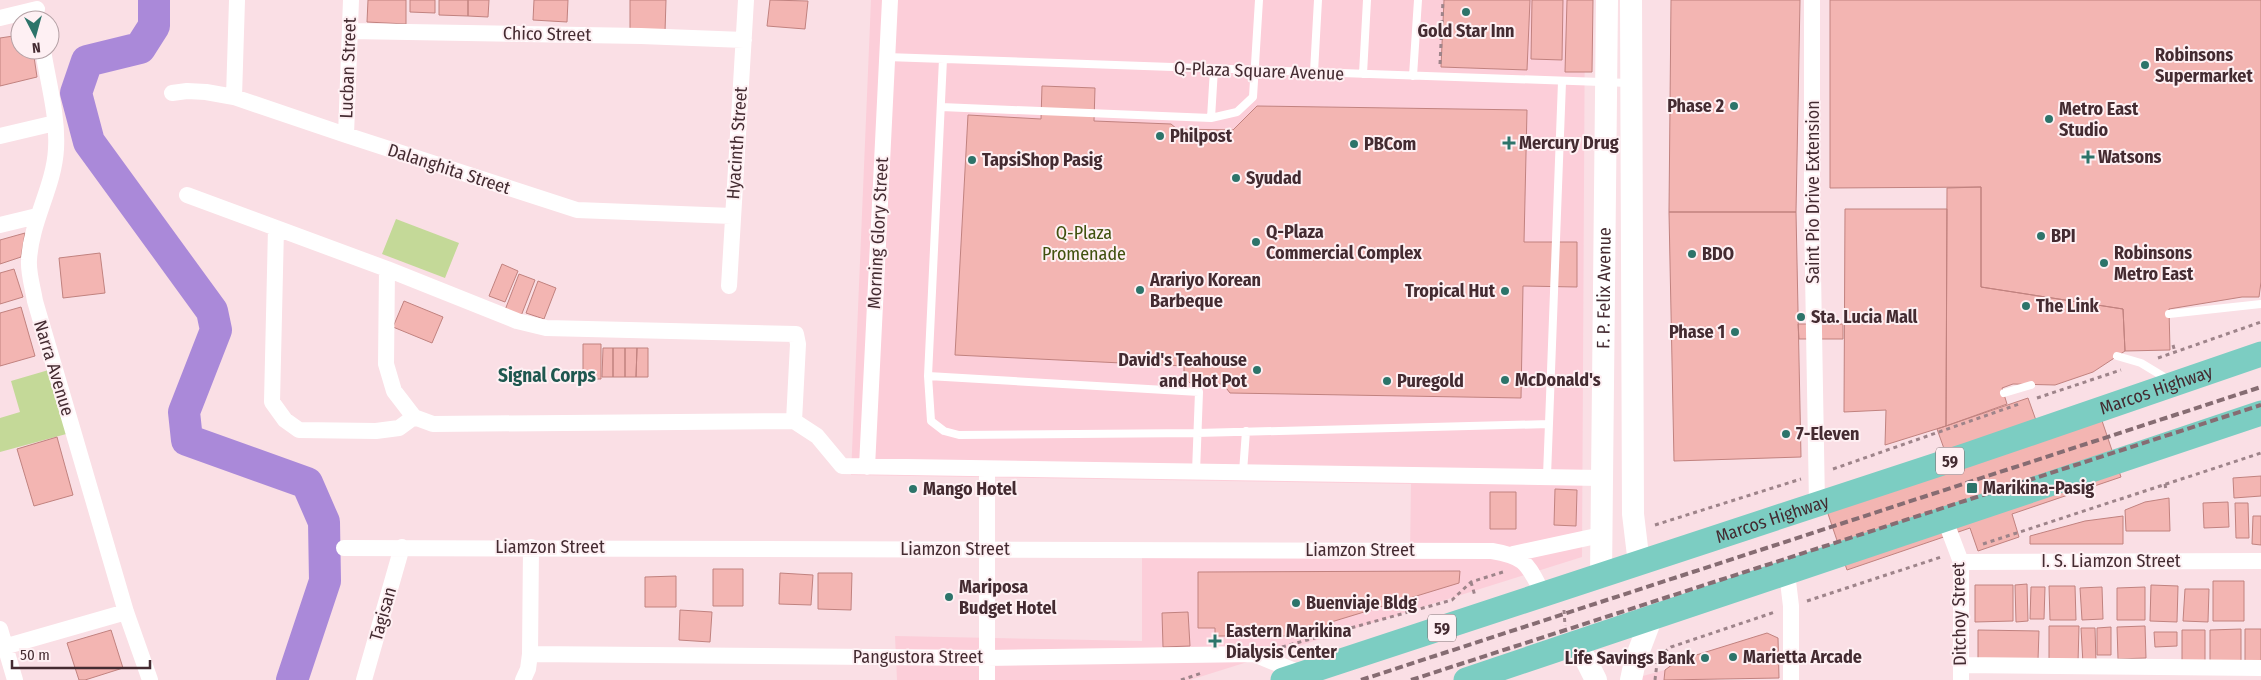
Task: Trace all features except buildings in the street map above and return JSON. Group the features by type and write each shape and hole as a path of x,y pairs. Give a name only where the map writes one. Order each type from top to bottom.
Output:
{"main road":[{"name":"F. P. Felix Avenue","path":"1602,577 1601,478 1608,0"},
{"name":"F. P. Felix Avenue","path":"1631,0 1633,514 1639,564"},
{"name":"Marcos Highway","path":"1292,677 1554,599 1602,577 1639,564 1967,456 2261,354"},
{"path":"1466,680 1569,638 1651,619 2261,413"},
{"path":"1601,529 1621,530 1629,524 1633,514"},
{"path":"1631,680 1635,661 1651,619"},
{"path":"1569,638 1585,658 1596,680"}],"street":[{"path":"234,97 237,0"},
{"name":"Lucban Street","path":"346,135 351,0"},
{"name":"Hyacinth Street","path":"729,286 746,0"},
{"name":"Morning Glory Street","path":"867,467 890,0"},
{"name":"Saint Pio Drive Extension","path":"1812,0 1817,504"},
{"name":"Chico Street","path":"350,31 641,36 744,40"},
{"name":"Narra Avenue","path":"45,60 55,123 56,148 51,180 37,216 28,260 34,301 126,612 150,680"},
{"name":"Dalanghita Street","path":"172,93 187,90 234,97 576,210 732,216"},
{"path":"0,136 55,123"},
{"path":"187,195 387,269 517,321 546,328 796,334 798,344 794,422"},
{"path":"0,225 37,216"},
{"path":"276,228 272,402 285,420 299,430 376,431 399,428 414,417"},
{"path":"387,269 386,364 394,392 414,417 433,424 794,422 817,436 842,466 1601,478"},
{"path":"987,469 987,680"},
{"name":"Ditchoy Street","path":"1945,520 1961,562 1961,672"},
{"path":"1512,562 1601,529"},
{"name":"Tagisan","path":"364,680 402,547"},
{"path":"523,680 528,669 530,654 532,547"},
{"name":"Liamzon Street","path":"344,548 1492,550 1512,562"},
{"name":"I. S. Liamzon Street","path":"1961,562 2261,561"},
{"path":"1512,562 1526,562 1554,599"},
{"path":"1787,573 1791,606 1791,680"},
{"path":"2,647 126,612"},
{"path":"0,629 2,647 15,680"},
{"name":"Pangustora Street","path":"530,654 986,658 1254,654 1292,677"},
{"path":"1961,672 2261,668"}],"lane":[{"path":"941,107 1211,118 1236,112 1253,97 1259,0"},
{"path":"1314,72 1318,0"},
{"path":"1364,74 1367,0"},
{"path":"1413,76 1418,0"},
{"name":"Q-Plaza Square Avenue","path":"886,57 1631,83"},
{"path":"943,59 928,376 931,421 944,431 959,435 1197,433 1549,424"},
{"path":"1211,118 1214,69"},
{"path":"1547,476 1562,82"},
{"path":"2169,314 2261,304"},
{"path":"2117,356 2141,364 2175,384"},
{"path":"928,376 1199,392 1196,472"},
{"path":"2004,393 2032,385"},
{"path":"1242,472 1246,431"}],"path":[{"path":"1439,77 1443,0"},
{"path":"2030,400 2261,322"},
{"path":"2173,345 2175,352"},
{"path":"1694,513 1816,475 2021,403"},
{"path":"2165,484 2166,490"},
{"path":"2001,538 2013,536"},
{"path":"1254,654 1452,600 1471,582 1512,562"},
{"path":"1554,599 1569,638"},
{"path":"1656,680 1660,660"},
{"path":"1182,680 1209,670"}],"shaded area":[{"path":"871,0 1585,0 1582,557 1190,680 897,680 895,636 1142,641 1142,556 1410,556 1411,484 851,475"},
{"path":"1698,661 1699,680 1628,680"}],"green space":[{"path":"396,219 459,243 445,278 382,254"},
{"path":"52,369 70,433 0,452 0,418 20,412 11,381"}],"waterway":[{"path":"154,0 154,26 140,48 87,61 76,93 89,142 212,311 216,330 184,412 187,440 307,483 324,522 325,581 292,680"}],"railway":[{"path":"1361,680 2261,387"},
{"path":"1411,680 2261,405"}],"place":[{"name":"Gold Star Inn","path":"1466,12"},
{"name":"Robinsons Supermarket","path":"2145,65"},
{"name":"Phase 2","path":"1734,106"},
{"name":"Metro East Studio","path":"2049,119"},
{"name":"Philpost","path":"1160,136"},
{"name":"Mercury Drug","path":"1509,143"},
{"name":"PBCom","path":"1354,144"},
{"name":"Watsons","path":"2088,157"},
{"name":"TapsiShop Pasig","path":"972,160"},
{"name":"Syudad","path":"1236,178"},
{"name":"BPI","path":"2041,236"},
{"name":"Q-Plaza Commercial Complex","path":"1256,242"},
{"name":"BDO","path":"1692,254"},
{"name":"Robinsons Metro East","path":"2104,263"},
{"name":"Arariyo Korean Barbeque","path":"1140,290"},
{"name":"Tropical Hut","path":"1505,291"},
{"name":"The Link","path":"2026,306"},
{"name":"Sta. Lucia Mall","path":"1801,317"},
{"name":"Phase 1","path":"1735,332"},
{"name":"David's Teahouse and Hot Pot","path":"1257,370"},
{"name":"McDonald's","path":"1505,380"},
{"name":"Puregold","path":"1387,381"},
{"name":"7-Eleven","path":"1786,434"},
{"name":"Marikina-Pasig","path":"1972,488"},
{"name":"Mango Hotel","path":"913,489"},
{"name":"Mariposa Budget Hotel","path":"949,597"},
{"name":"Buenviaje Bldg","path":"1296,603"},
{"name":"Eastern Marikina Dialysis Center","path":"1215,641"},
{"name":"Marietta Arcade","path":"1733,657"},
{"name":"Life Savings Bank","path":"1705,658"}],"district":[{"name":"Signal Corps","path":"547,375"}],"park label":[{"name":"Q-Plaza Promenade","path":"1084,243"}]}
